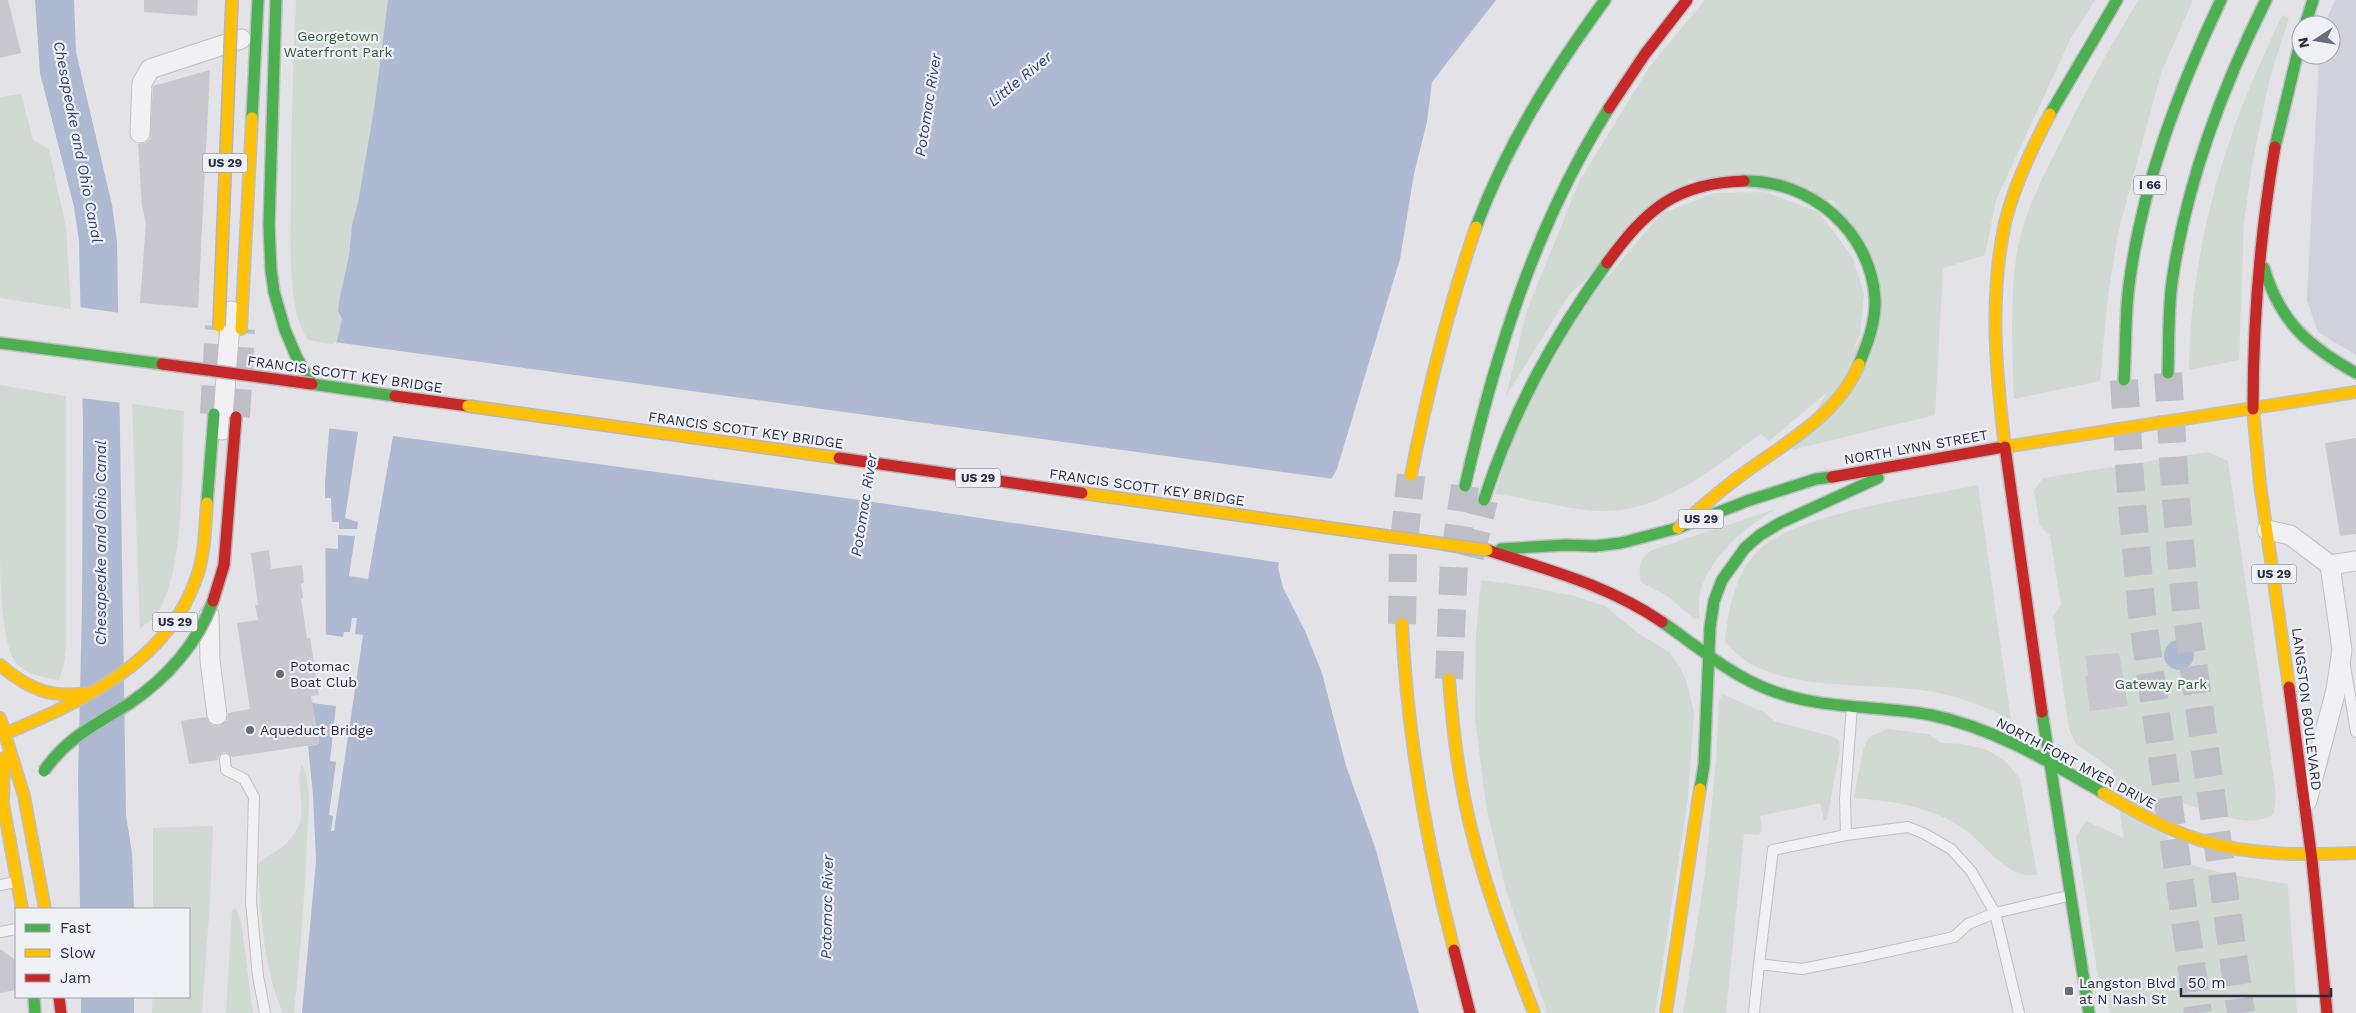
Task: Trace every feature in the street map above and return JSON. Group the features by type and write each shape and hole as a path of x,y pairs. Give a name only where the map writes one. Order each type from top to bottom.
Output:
{"main road":[{"name":"US 29","path":"219,326 232,0"},
{"path":"241,329 258,0"},
{"path":"276,0 269,225 271,270 274,292 285,330 297,358 312,384"},
{"path":"1411,475 1434,361 1464,257 1490,187 1542,89 1605,0"},
{"path":"1465,486 1486,398 1510,319 1558,199 1604,112 1646,51 1687,0"},
{"path":"2089,1013 2068,896 2005,447 1996,361 1995,310 2008,220 2015,192 2078,63 2116,0"},
{"name":"I 66","path":"2124,380 2129,285 2142,216 2161,146 2185,77 2221,0"},
{"path":"2168,374 2171,294 2181,234 2199,167 2220,102 2247,37 2266,0"},
{"path":"2309,15 2314,0"},
{"name":"LANGSTON BOULEVARD","path":"2294,65 2277,137 2268,194 2261,254 2252,372 2253,409 2255,452 2305,810 2326,1013"},
{"path":"1484,500 1510,425 1546,352 1584,294 1636,226 1671,198 1697,187 1746,180 1774,182 1790,186 1826,205 1858,241 1871,270 1875,300 1869,344 1845,388 1818,418 1769,457 1739,477 1678,528"},
{"path":"2261,254 2274,298 2292,328 2320,353 2356,373"},
{"name":"FRANCIS SCOTT KEY BRIDGE","path":"0,342 312,384 1487,550"},
{"name":"NORTH LYNN STREET","path":"1487,550 1566,544 1595,546 1622,543 1678,528 1747,501 1816,479 1854,475 1911,462 2356,392"},
{"name":"US 29","path":"0,665 22,683 33,689 46,693 68,695 96,690 130,669 159,642 180,615 196,579 205,523 214,414"},
{"path":"42,775 60,748 74,736 129,704 166,676 190,646 203,625 219,587 224,566 236,417"},
{"path":"1666,1013 1702,780 1706,736 1708,655 1714,601 1722,580 1745,548 1780,522 1823,505 1911,462"},
{"name":"NORTH FORT MYER DRIVE","path":"1487,550 1572,578 1628,601 1746,680 1773,691 1808,699 1904,710 1960,721 1997,736 2179,833 2253,852 2356,853"},
{"path":"1402,624 1406,713 1418,800 1439,894 1470,1013"},
{"path":"1449,680 1453,744 1472,837 1494,906 1534,1013"},
{"path":"1,729 46,717 96,690"},
{"path":"1,729 1,803 22,908"},
{"path":"1,729 24,796 45,908"},
{"path":"34,846 36,803"},
{"path":"34,998 35,1013"},
{"path":"59,998 61,1013"}],"street":[{"path":"218,715 210,661 209,594 231,315 248,0"},
{"path":"140,133 142,83 150,69 245,38"},
{"path":"2267,530 2290,535 2330,565 2342,650 2336,690 2305,810"},
{"path":"2330,565 2356,561"}],"lane":[{"path":"2342,650 2356,732"},
{"path":"1846,835 1844,799 1852,705"},
{"path":"225,758 226,770 244,779 254,797 251,902 258,976 265,1013"},
{"path":"1754,1013 1773,850 1846,835 1908,827 1925,834 1951,849 1971,871 1995,913 2019,1013"},
{"path":"0,886 17,882"},
{"path":"1759,964 1802,969 1954,937 1968,924 1995,913 2068,896"},
{"path":"0,932 15,928"}],"shaded area":[{"path":"2335,0 2356,0 2356,355 2318,332 2307,300 2319,65 2341,65 2341,15 2328,15"}],"green space":[{"name":"Georgetown Waterfront Park","path":"296,0 388,0 374,109 358,202 352,225 349,255 339,301 338,311 342,319 336,345 308,340 296,310 293,290 291,270 291,170"},
{"path":"1705,0 2095,0 2070,40 1996,200 1985,255 1943,268 1935,415 1792,450 1881,305 1834,201 1690,180 1569,295 1506,396 1527,310 1580,180 1650,66"},
{"path":"2139,0 2193,0 2161,73 2118,233 2108,295 2100,381 2014,399 2012,311 2016,259 2023,227 2041,182 2071,121 2108,51"},
{"path":"2282,15 2289,18 2270,77 2252,165 2244,222 2239,360 2189,370 2190,337 2197,273 2218,178 2238,117"},
{"path":"21,94 33,140 49,149 66,228 71,309 0,298 0,97"},
{"path":"1765,192 1819,212 1853,258 1864,294 1860,334 1847,363 1831,389 1769,441 1761,434 1686,486 1646,504 1624,509 1601,511 1495,494 1517,425 1584,304 1661,214 1714,193"},
{"path":"0,385 66,396 66,647 64,664 59,680 31,673 19,666 11,654 7,641 3,612 0,551"},
{"path":"132,404 184,411 182,487 173,571 166,594 157,613 140,629"},
{"name":"Gateway Park","path":"2208,452 2228,461 2276,794 2274,813 2265,818 2254,820 2230,818 2182,803 2167,830 2169,857 2213,871 2288,884 2297,1013 2110,1013 2097,971 2076,837 2086,821 2124,838 2113,770 2076,744 2069,729 2053,616 2061,605 2050,536 2040,526 2034,491 2043,478"},
{"path":"1978,485 2011,720 1968,701 1945,694 1900,688 1828,683 1780,676 1759,668 1742,658 1725,642 1728,618 1738,581 1751,559 1759,550 1777,537 1831,516"},
{"path":"1776,509 1734,540 1710,569 1703,584 1699,601 1700,618 1694,619 1669,597 1641,582 1640,564 1644,556 1652,550"},
{"path":"1481,580 1575,596 1605,606 1638,633 1669,652 1680,667 1686,680 1694,712 1688,798 1655,1013 1547,1013 1505,887 1486,805 1475,718 1476,634"},
{"path":"1722,694 1764,712 1774,721 1834,737 1839,741 1840,750 1827,819 1824,821 1820,803 1760,816 1762,831 1758,835 1744,834 1726,1013 1683,1013 1705,874 1716,760 1719,702"},
{"path":"1888,729 1928,734 1941,743 1962,744 1985,749 2005,761 2020,779 2037,874 2017,873 1998,860 1964,829 1938,815 1897,803 1854,798 1863,750 1869,737"},
{"path":"302,765 308,782 309,800 302,925 294,1013 283,1013 276,995 267,959 258,865 265,858 280,849 300,824 302,807 300,773"},
{"path":"213,826 202,1013 152,1013 153,998 190,998 190,908 153,908 153,828"},
{"path":"236,908 241,921 253,1013 226,1013 232,910"}],"water":[{"name":"Chesapeake and Ohio Canal","path":"35,0 74,0 76,52 112,205 117,242 126,815 132,853 134,908 80,908 78,778 82,608 83,424 79,241 74,207 40,73"},
{"path":"388,0 1496,0 1432,82 1427,122 1414,174 1400,259 1337,469 1322,495 1300,516 1283,545 1278,567 1283,588 1305,631 1322,673 1346,766 1376,850 1419,1013 302,1013 316,861 313,795 308,746 316,745 319,741 312,703 314,693 322,688 326,656 325,482 336,345 342,319 338,311 374,109"},
{"path":"2179,640 2185,641 2193,649 2193,661 2185,669 2179,670 2173,669 2165,661 2164,655 2165,649 2173,641"},
{"path":"81,998 134,998 134,1013 81,1013"}],"pier":[{"path":"78,307 121,313 122,403 80,398"},
{"path":"334,342 1334,479 1324,496 1302,517 1285,546 1282,563 846,498 393,436 368,579 349,576 355,536 338,535 338,549 324,548 325,498 331,498 332,522 339,522 339,529 357,529 358,522 345,518 358,432 327,428"},
{"path":"352,618 357,618 355,634 363,635 334,831 331,831 333,816 329,815 336,762 330,761 336,706 312,703 314,691 319,687 323,634 343,637 344,632 350,632"}],"building":[{"path":"0,0 8,0 21,53 0,58"},
{"path":"144,0 198,0 197,16 144,12"},
{"path":"210,70 198,308 140,303 146,223 142,206 138,144 145,143 150,139 153,86"},
{"path":"2356,438 2356,534 2340,536 2325,443"},
{"path":"269,550 271,569 302,565 304,583 301,584 303,598 301,599 307,638 310,638 319,695 311,696 319,744 232,757 224,752 219,756 218,760 189,764 181,721 206,717 212,725 219,726 227,720 228,713 250,709 237,623 258,620 255,605 258,605 251,553"},
{"path":"2119,653 2128,706 2090,711 2085,676 2088,675 2085,656"},
{"path":"0,949 15,959 15,990 0,993"}],"tunnel":[{"path":"214,414 219,326"},
{"path":"236,417 241,329"},
{"path":"2168,373 2175,489 2186,611 2241,1013"},
{"path":"2124,380 2131,493 2142,614 2198,1013"},
{"path":"1402,624 1403,551 1411,475"},
{"path":"1449,679 1454,560 1465,486"},
{"path":"1470,557 1484,500"}],"traffic: fast":[{"path":"252,118 258,0"},
{"path":"276,0 269,225 274,292 285,330 297,358 312,384 395,396"},
{"path":"1476,227 1488,196 1517,137 1567,54 1605,0"},
{"path":"2050,114 2117,0"},
{"path":"2124,380 2129,285 2135,248 2152,175 2176,104 2221,0"},
{"path":"2168,373 2169,316 2172,282 2186,209 2196,173 2221,102 2266,0"},
{"path":"2308,15 2313,0"},
{"path":"2275,147 2295,65"},
{"path":"1465,486 1504,339 1539,243 1583,152 1609,108"},
{"path":"1744,181 1768,183 1792,189 1813,200 1832,214 1849,231 1862,251 1871,273 1875,307 1871,332 1859,364"},
{"path":"1484,500 1508,436 1536,377 1587,291 1607,263"},
{"path":"2264,268 2278,303 2298,331 2324,353 2356,373"},
{"path":"0,343 162,364"},
{"path":"207,503 214,414"},
{"path":"1501,549 1566,545 1595,546 1621,543 1678,528 1747,501 1816,479 1832,477"},
{"path":"1700,789 1704,765 1710,627 1714,601 1722,580 1745,548 1760,535 1780,523 1878,478"},
{"path":"44,771 53,759 73,740 144,693 169,671 199,631 213,601"},
{"path":"1662,622 1727,668 1770,690 1809,701 1931,715 1977,728 2020,747 2103,793"},
{"path":"2042,712 2089,1013"},
{"path":"34,998 35,1013"}],"traffic: slow":[{"path":"219,326 232,0"},
{"path":"2005,447 1996,335 1997,279 2000,251 2005,223 2018,181 2050,114"},
{"path":"241,329 252,118"},
{"path":"1411,475 1439,349 1476,227"},
{"path":"1678,528 1724,488 1808,428 1824,414 1850,382 1859,364"},
{"path":"1998,448 2356,392"},
{"path":"468,406 839,458"},
{"path":"2253,409 2260,484 2289,687"},
{"path":"1082,493 1487,550"},
{"path":"4,734 33,722 91,693 143,657 165,634 183,608 199,570 204,541 207,503"},
{"path":"1402,624 1408,707 1419,788 1454,950"},
{"path":"0,665 20,680 40,690 62,694 87,693"},
{"path":"1449,679 1457,759 1472,833 1496,911 1534,1013"},
{"path":"0,718 24,796 45,908"},
{"path":"4,758 3,803 22,908"},
{"path":"1666,1013 1700,789"},
{"path":"2103,793 2162,825 2187,836 2219,845 2258,852 2356,853"}],"traffic: jam":[{"path":"1609,108 1645,54 1687,0"},
{"path":"2253,409 2254,343 2258,278 2265,212 2275,147"},
{"path":"1607,263 1635,228 1664,203 1699,187 1744,181"},
{"path":"162,364 312,384"},
{"path":"395,396 468,406"},
{"path":"213,601 224,565 236,417"},
{"path":"2005,447 2042,712"},
{"path":"1832,477 1998,448"},
{"path":"839,458 1082,493"},
{"path":"1487,550 1599,588 1662,622"},
{"path":"2289,687 2312,860 2327,1013"},
{"path":"1454,950 1470,1013"},
{"path":"59,998 61,1013"}],"place":[{"name":"Potomac Boat Club","path":"280,674"},
{"name":"Aqueduct Bridge","path":"250,730"},
{"name":"Langston Blvd at N Nash St","path":"2069,991"}],"water label":[{"name":"Little River","path":"1020,79"},
{"name":"Potomac River","path":"928,105"},
{"name":"Potomac River","path":"864,505"},
{"name":"Potomac River","path":"827,907"}]}
